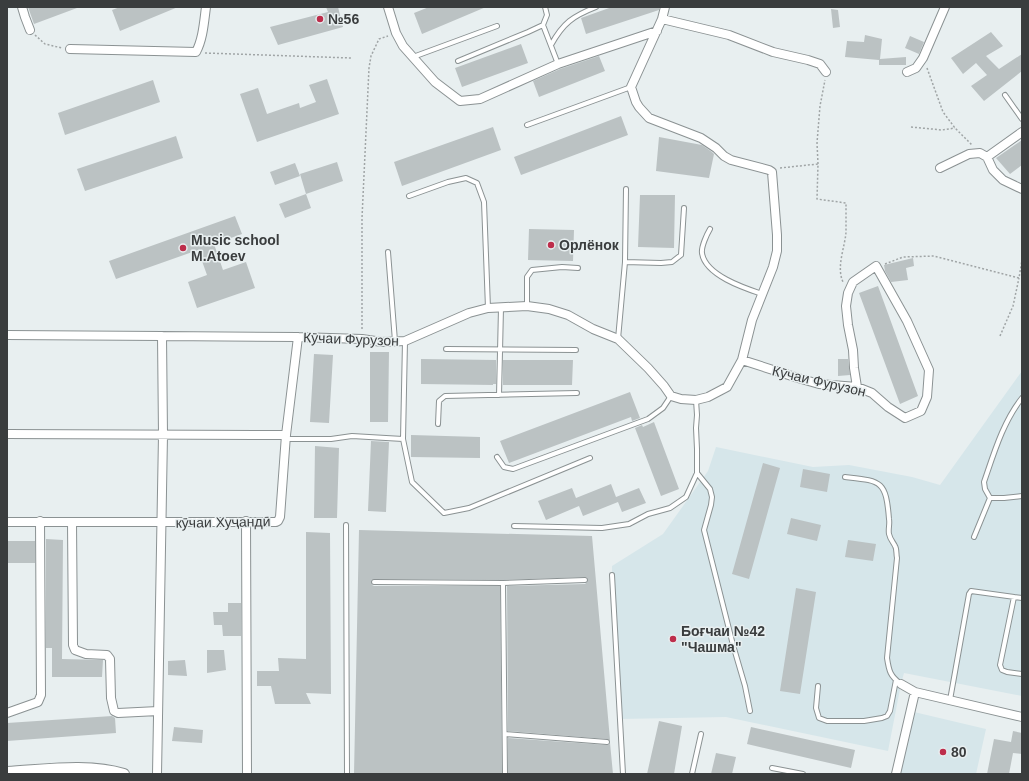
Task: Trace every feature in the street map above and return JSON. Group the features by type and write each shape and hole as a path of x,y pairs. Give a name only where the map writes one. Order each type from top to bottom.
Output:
{"street":[{"path":"22,7 30,30"},
{"path":"70,49 196,52 199,47 203,30 206,7"},
{"path":"388,7 396,33 404,46 435,82 460,100 480,99 558,64 657,31"},
{"path":"665,7 657,31 631,87 639,107 649,118 701,138 731,160 772,172 777,235 777,251 773,267 752,320 742,360 727,387 708,397 696,400 681,399 671,396"},
{"path":"907,72 916,68 923,58 945,7"},
{"path":"662,19 729,35 773,52 808,60 820,64 826,72"},
{"path":"940,168 969,154 984,155 1022,132"},
{"path":"984,155 993,170 1003,180 1022,188"},
{"path":"857,387 846,306 848,293 853,282 876,266"},
{"name":"Кӯчаи Фурузон","path":"742,360 819,384 857,387 872,393 888,407 905,418 921,411 926,397 929,370 908,321 876,266"},
{"name":"Кӯчаи Фурузон","path":"7,335 298,337 362,339 382,342 405,341 469,313 488,308 527,306 550,309 568,315 593,329 618,339 648,368 671,396"},
{"path":"157,774 163,435 162,336"},
{"name":"кӯчаи Хуҷандӣ","path":"7,522 278,521 280,517 286,437 298,337"},
{"path":"7,434 286,437"},
{"path":"7,713 38,702 41,696 40,521"},
{"path":"72,522 73,645 75,650 86,654 107,655 110,659 111,698 114,710 118,713 158,711"},
{"path":"246,522 247,774"},
{"path":"898,682 915,692 1022,717"},
{"path":"896,774 915,692"},
{"path":"7,772 66,768 94,768 124,774"}],"lane":[{"path":"458,61 543,25 547,15 545,7"},
{"path":"551,45 558,32 570,20 596,7"},
{"path":"543,25 558,64"},
{"path":"413,57 497,26"},
{"path":"527,125 631,87"},
{"path":"1005,95 1022,119"},
{"path":"409,196 448,182 466,178 477,183 484,202 488,308"},
{"path":"618,339 625,262 626,189"},
{"path":"625,262 672,262 681,255 684,208"},
{"path":"710,229 702,252 704,259 710,268 730,281 762,294"},
{"path":"388,252 395,341"},
{"path":"527,306 527,277 532,270 562,267 578,268"},
{"path":"500,395 501,308"},
{"path":"405,341 403,439 412,482 444,513 469,508 590,458"},
{"path":"446,349 576,350"},
{"path":"438,424 439,401 445,396 577,393"},
{"path":"497,457 504,467 513,469 648,419 663,408 671,396"},
{"path":"974,537 990,498 984,482 1003,430 1016,405 1022,398"},
{"path":"514,526 602,528 628,524 648,514 670,508 686,497 697,473 696,400"},
{"path":"286,437 332,439 352,436 403,439"},
{"path":"697,473 710,489 712,497 704,530 745,686 750,711"},
{"path":"818,686 816,708 819,718 827,721 864,721 887,716 890,711 898,682 890,672 887,658 896,558 895,546 889,536 888,500 885,491 876,482 845,477"},
{"path":"990,498 1022,496"},
{"path":"346,525 347,774"},
{"path":"612,575 623,774"},
{"path":"374,582 503,583 585,580"},
{"path":"503,583 505,774"},
{"path":"950,700 962,630 969,594 971,591 1022,598"},
{"path":"1014,597 1000,665 1002,670 1022,674"},
{"path":"505,734 607,742"},
{"path":"692,774 700,734"},
{"path":"772,768 803,774"}],"path":[{"path":"30,30 45,44 70,49"},
{"path":"362,339 362,218 368,68 371,56 380,39 391,35"},
{"path":"196,52 351,58"},
{"path":"923,58 943,112 955,128 984,155"},
{"path":"826,72 820,106 817,143 817,199 846,203 846,233 840,263 841,278 848,293"},
{"path":"911,127 942,130 955,128"},
{"path":"769,170 818,164"},
{"path":"876,266 903,257 934,256 1018,278"},
{"path":"1000,336 1013,306 1022,260"}],"shaded area":[{"path":"1022,371 1022,696 904,673 888,751 726,717 620,719 612,615 612,566 663,534 708,471 716,447 813,467 849,465 912,477 940,485"},
{"name":"80","path":"914,712 986,729 976,774 899,774"}],"building":[{"path":"28,7 77,7 77,8 34,24"},
{"path":"120,7 178,7 120,31 112,10"},
{"name":"№56","path":"326,7 338,7 343,27 278,45 270,27 328,12"},
{"path":"429,7 486,7 422,34 414,13"},
{"path":"612,7 659,7 659,10 586,34 581,18"},
{"path":"831,9 838,10 840,27 833,28"},
{"path":"991,32 1003,46 986,56 999,69 1022,54 1022,71 984,101 971,86 987,75 976,63 963,74 951,58"},
{"path":"865,35 882,39 880,59 906,57 906,65 879,65 879,60 845,57 847,41 864,42"},
{"path":"910,36 924,42 919,54 905,48"},
{"path":"521,44 528,63 462,87 455,68"},
{"path":"599,56 605,71 539,97 533,81 560,69"},
{"path":"327,79 339,114 257,142 240,94 258,88 267,114 299,103 300,108 316,102 309,85"},
{"path":"153,80 160,102 65,135 58,113"},
{"path":"621,116 628,135 521,175 514,157"},
{"path":"493,127 501,150 402,186 394,162"},
{"path":"176,136 183,158 85,191 77,169"},
{"path":"659,137 702,145 712,152 714,154 709,178 656,171"},
{"path":"1022,140 1022,165 1010,174 996,158"},
{"path":"337,162 343,181 306,194 300,174"},
{"path":"295,163 300,176 275,185 270,172"},
{"path":"306,194 311,208 285,218 279,204"},
{"path":"640,195 675,195 674,248 638,247"},
{"path":"235,216 242,234 214,244 223,270 246,262 255,288 197,308 188,282 207,275 198,250 116,279 109,261"},
{"name":"Орлёнок","path":"529,229 574,230 573,261 528,260"},
{"path":"913,258 914,266 906,268 908,280 891,282 885,271 884,265"},
{"path":"878,286 918,396 900,404 859,293"},
{"path":"370,352 389,352 388,422 370,422"},
{"path":"314,354 333,355 329,423 310,422"},
{"path":"421,359 496,360 496,384 421,384"},
{"path":"838,359 848,359 850,375 838,376"},
{"path":"503,360 573,360 572,385 503,385"},
{"path":"630,392 640,418 632,421 631,417 509,463 500,441"},
{"path":"654,422 679,489 661,496 635,428 642,425 643,427"},
{"path":"411,435 480,437 480,458 411,457"},
{"path":"371,441 389,442 386,512 368,511"},
{"path":"315,446 339,448 337,518 314,518"},
{"path":"763,463 780,468 749,579 732,574"},
{"path":"803,469 830,474 827,492 800,487"},
{"path":"611,484 616,497 639,488 646,503 622,512 618,502 583,516 579,506 546,520 538,501 572,488 576,498"},
{"path":"791,518 821,525 817,541 787,534"},
{"path":"359,530 592,536 610,740 508,731 507,586 585,584 588,581 587,577 503,580 374,579 371,580 371,582 374,586 500,586 502,774 354,774"},
{"path":"306,532 330,533 331,694 306,693 311,704 275,704 271,686 257,686 257,671 279,671 278,658 306,659"},
{"path":"46,539 63,540 62,659 103,660 102,677 52,677 52,648 46,648"},
{"path":"848,540 876,544 873,561 845,557"},
{"path":"7,541 35,541 35,563 7,563"},
{"path":"796,588 816,592 800,694 780,691"},
{"path":"228,603 241,603 241,636 223,636 222,625 214,625 213,612 228,612"},
{"path":"207,650 224,650 226,670 207,673"},
{"path":"185,660 187,676 168,675 168,661"},
{"path":"112,716 115,718 116,733 7,741 7,723"},
{"path":"659,721 682,726 674,774 647,774"},
{"path":"174,727 203,730 202,743 172,741"},
{"path":"751,727 855,750 851,768 747,744"},
{"path":"1013,731 1022,733 1022,754 1013,753 1009,774 987,774 994,739 1011,742"},
{"path":"508,738 607,745 610,743 613,774 508,774"},
{"path":"716,753 736,757 732,774 711,774"}],"place":[{"name":"№56","path":"320,19"},
{"name":"Орлёнок","path":"551,245"},
{"name":"Music school M.Atoev","path":"183,248"},
{"name":"Боғчаи №42 \"Чашма\"","path":"673,639"},
{"name":"80","path":"943,752"}]}
